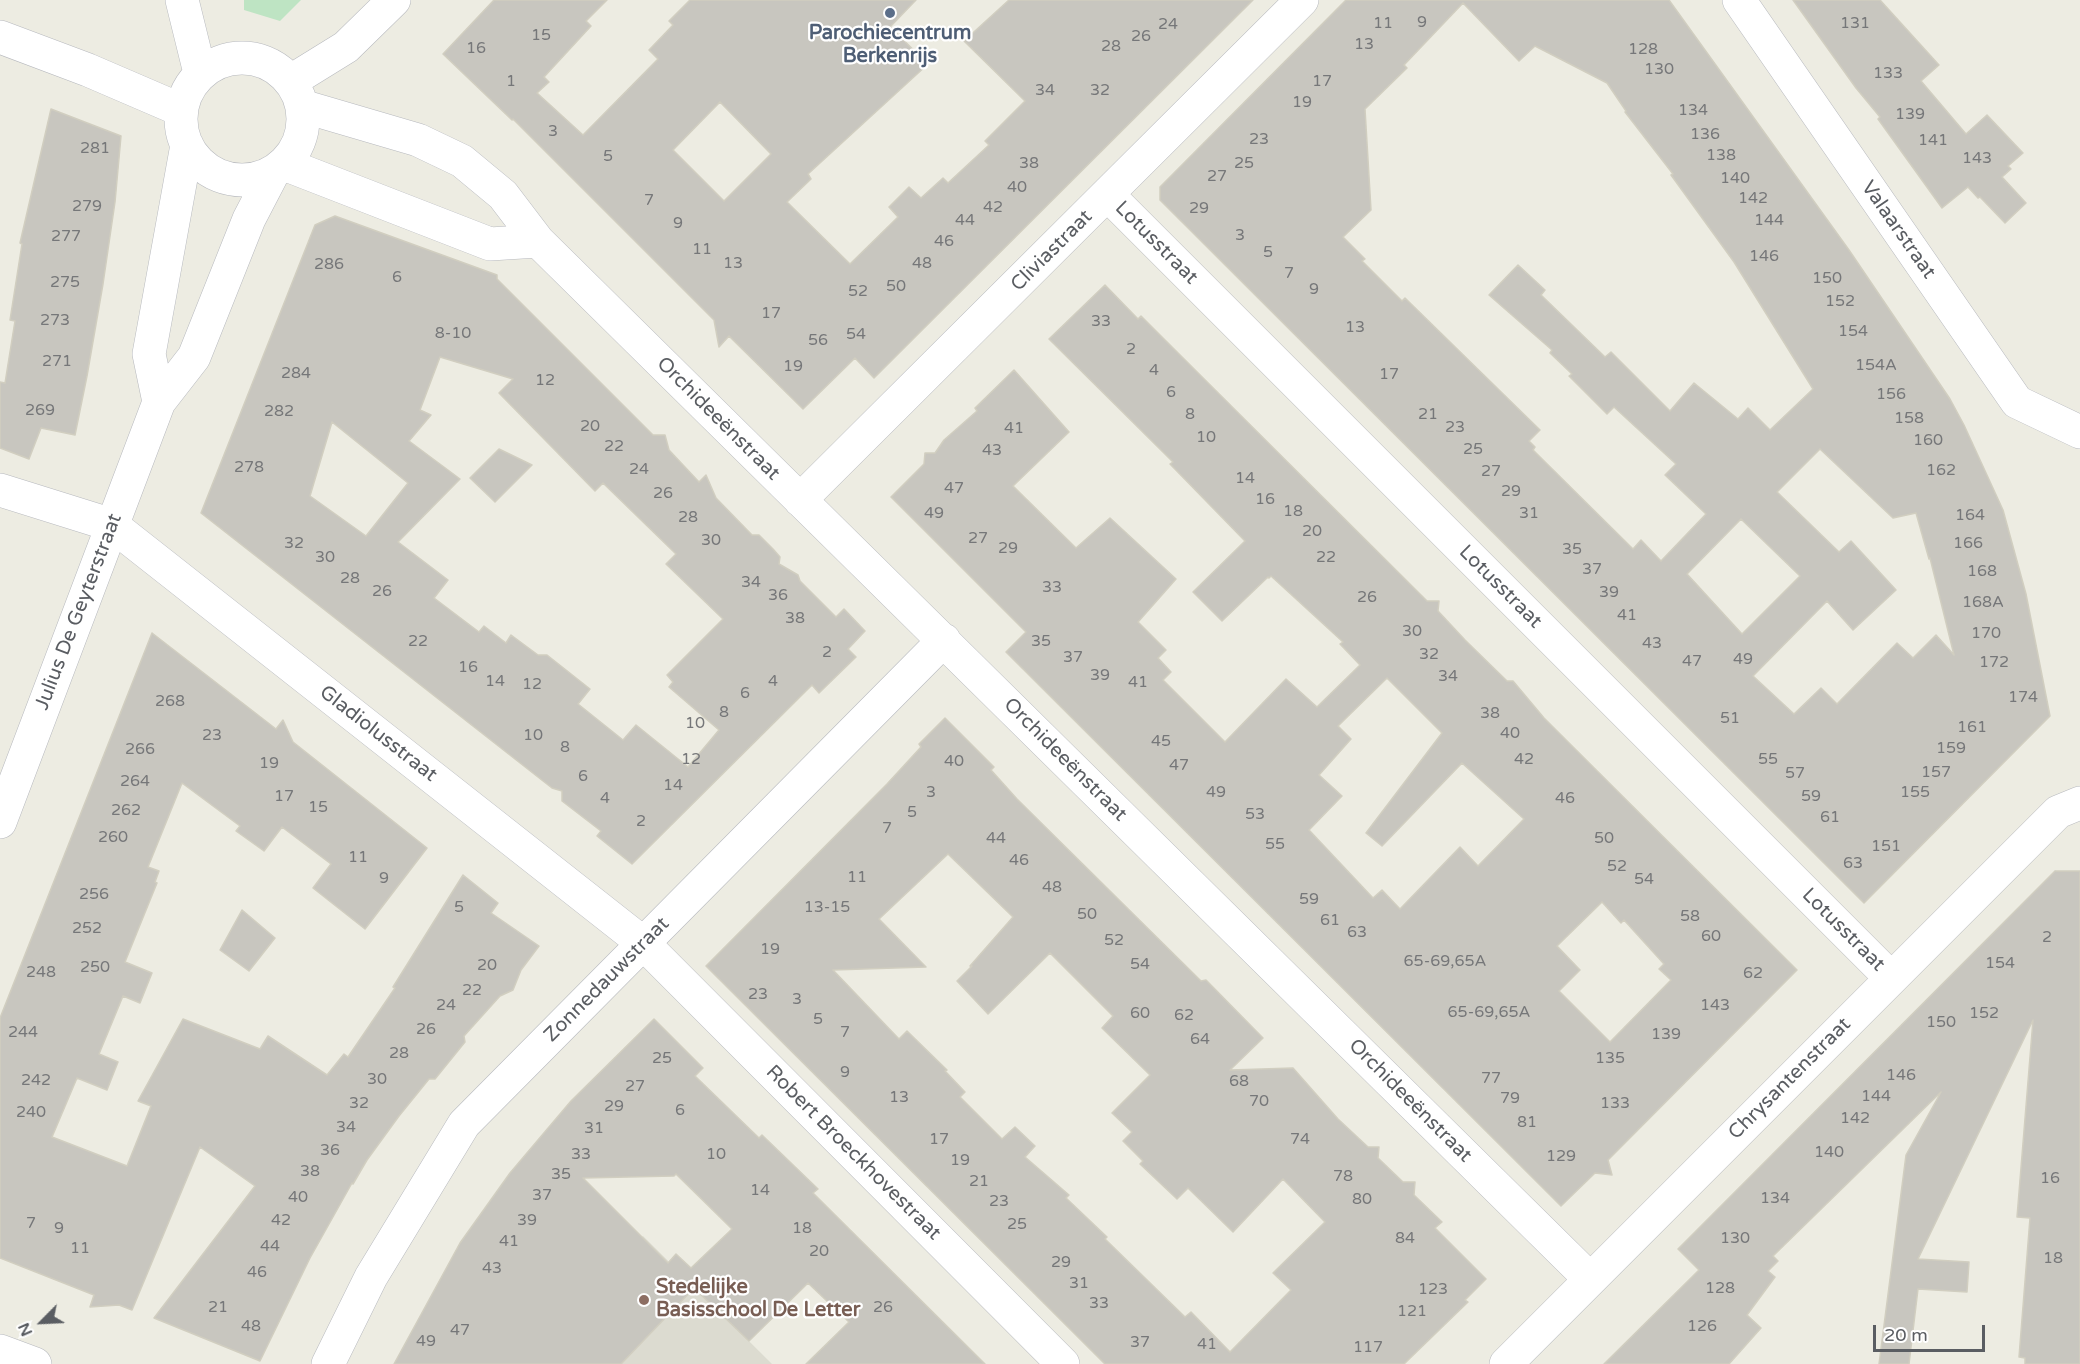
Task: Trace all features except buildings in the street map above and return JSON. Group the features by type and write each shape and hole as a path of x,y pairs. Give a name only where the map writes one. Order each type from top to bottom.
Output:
{"street":[{"path":"182,0 200,74"},
{"path":"297,94 394,0"},
{"name":"Cliviastraat","path":"800,500 1302,0"},
{"name":"Valaarstraat","path":"1739,0 2017,402 2080,432"},
{"path":"0,37 88,70 181,110"},
{"path":"230,58 258,59 274,66 297,94 303,117 300,140 279,168 261,178 231,180 206,169 195,159 187,146 181,126 181,110 190,86 200,74 216,63 230,58"},
{"name":"Orchideeënstraat","path":"297,94 418,140 462,161 503,195 538,242 1590,1279"},
{"path":"159,402 149,354 187,146"},
{"path":"279,168 490,244 538,242"},
{"name":"Julius De Geyterstraat","path":"0,822 159,402 194,357 249,219 279,168"},
{"name":"Lotusstraat","path":"1108,195 1892,978"},
{"path":"0,490 112,525"},
{"name":"Gladiolusstraat","path":"112,525 644,943"},
{"name":"Zonnedauwstraat","path":"328,1364 371,1277 464,1124 944,640"},
{"name":"Chrysantenstraat","path":"1506,1364 2058,812 2080,802"},
{"name":"Robert Broeckhovestraat","path":"644,943 1063,1364"},
{"path":"0,1351 35,1364"}],"shaded area":[{"name":"Stedelijke Basisschool De Letter","path":"643,1236 772,1364 517,1364"}],"green space":[{"path":"244,0 301,0 280,21 244,10"}],"place":[{"name":"Parochiecentrum Berkenrijs","path":"890,13"},
{"name":"Stedelijke Basisschool De Letter","path":"644,1300"}]}
